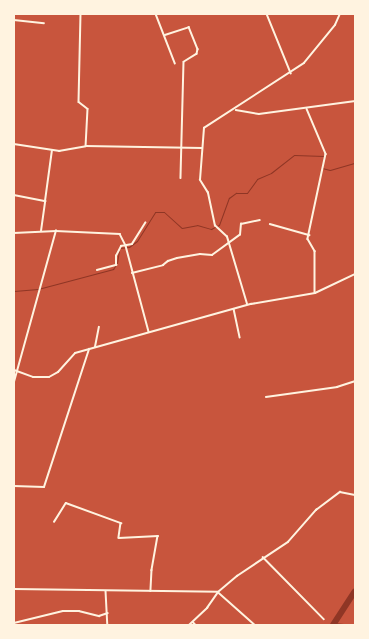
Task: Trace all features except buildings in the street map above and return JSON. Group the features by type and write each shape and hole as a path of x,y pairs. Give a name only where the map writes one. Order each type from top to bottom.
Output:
{"street":[{"path":"81,14 79,102 88,109 86,146"},
{"path":"156,14 175,63"},
{"path":"267,14 291,72"},
{"path":"248,305 228,242 224,232 217,230 214,226 208,193 200,180 204,128 224,114 236,110 304,63 323,42 340,14"},
{"path":"14,20 44,23"},
{"path":"165,35 189,27 198,49 198,54 184,62 181,178"},
{"path":"236,110 259,114 307,109 355,101"},
{"path":"307,109 326,154 309,235 309,243 315,251 315,293"},
{"path":"14,144 59,151 86,146 202,148"},
{"path":"41,231 52,150"},
{"path":"14,195 45,201"},
{"path":"132,273 164,265 168,260 200,254 212,255 228,242 240,235 241,224 260,220"},
{"path":"98,270 116,265 116,256 121,246 126,247 132,244 145,223"},
{"path":"270,224 309,235"},
{"path":"14,382 15,371 40,291 56,231"},
{"path":"14,233 56,231 120,234 126,247 149,332"},
{"path":"15,371 33,377 49,377 58,372 72,356 89,349 234,308 315,293 355,274"},
{"path":"234,308 240,337"},
{"path":"95,347 98,327"},
{"path":"14,486 44,487 89,349"},
{"path":"266,396 337,387 355,381"},
{"path":"189,625 218,592 263,557 288,542 316,510 340,492 355,495"},
{"path":"54,522 66,503 121,523 119,538 158,536 152,570 151,591"},
{"path":"263,557 324,619"},
{"path":"14,589 218,592 255,625"},
{"path":"106,591 108,625"},
{"path":"14,622 63,611 79,611 99,616 108,613"},
{"path":"193,622 196,625"}],"waterway":[{"path":"120,248 129,247 137,241 155,212 164,212 182,228 197,225 211,229 219,225 229,198 236,193 247,193 257,179 271,173 294,155 324,156 322,168 330,170 355,163"},
{"path":"117,263 119,251"},
{"path":"14,291 38,289 113,269 115,266"},
{"path":"333,625 355,591"},
{"path":"334,623 353,625"}]}
